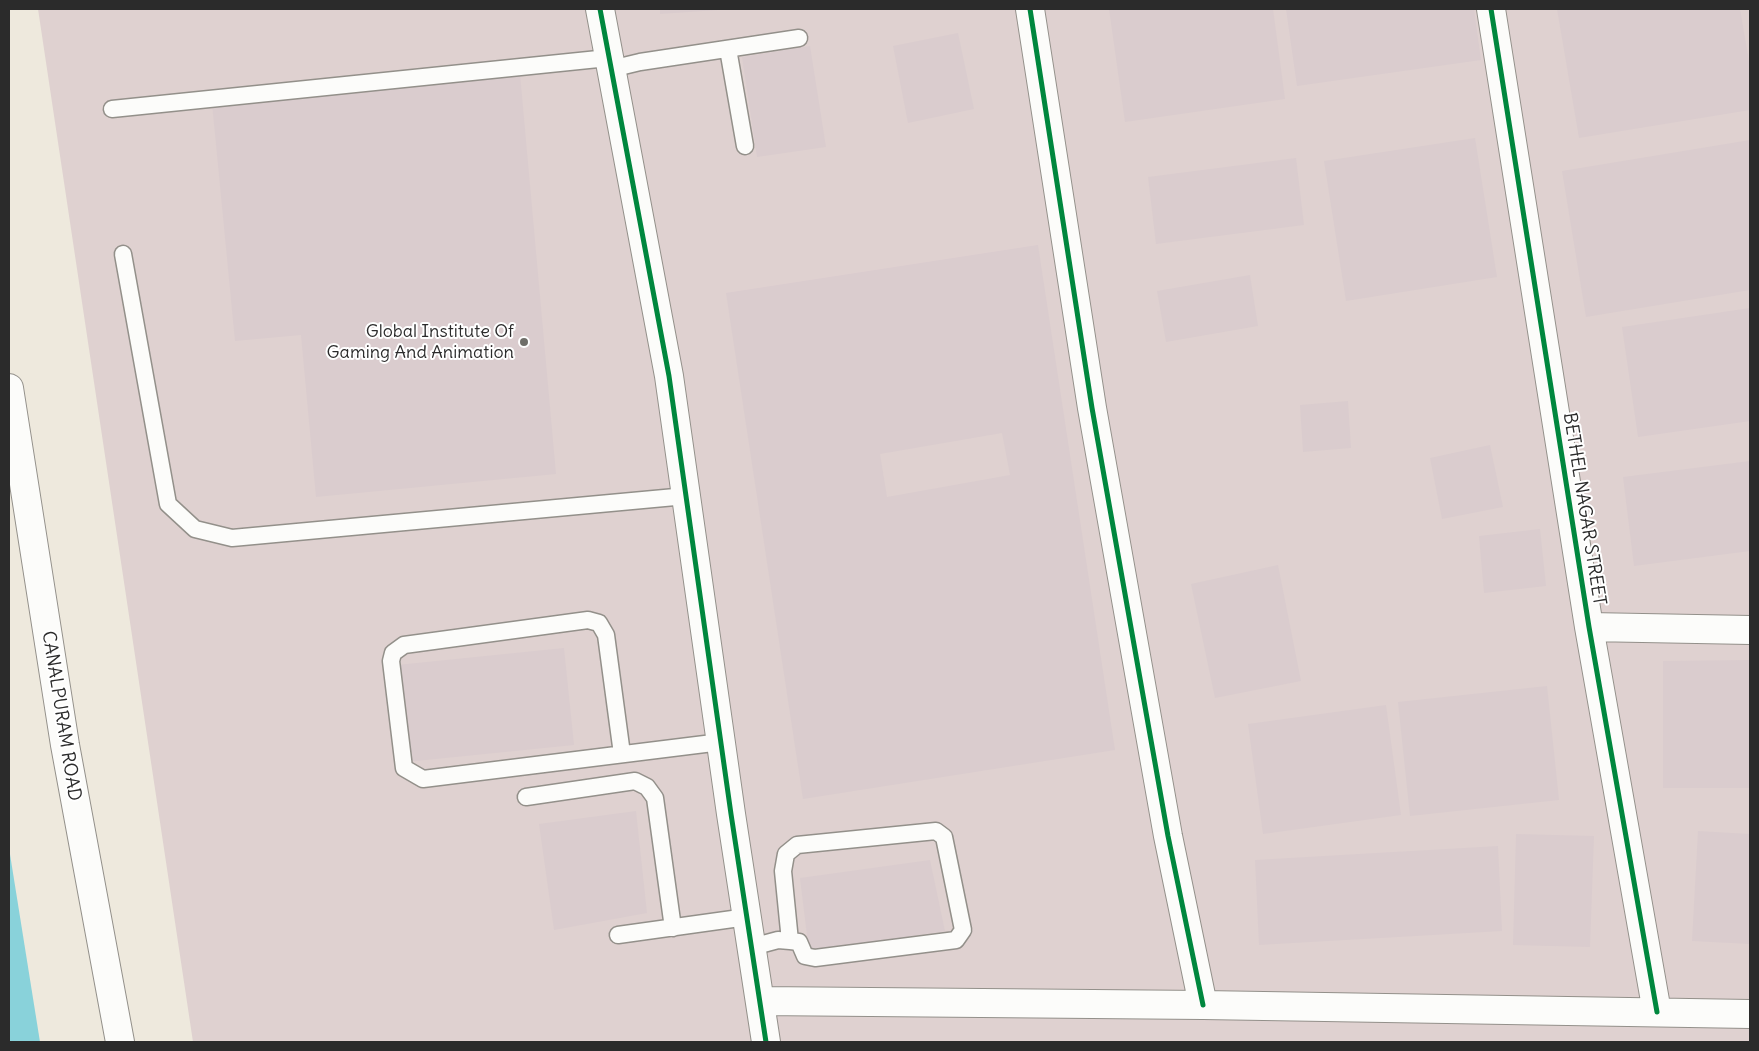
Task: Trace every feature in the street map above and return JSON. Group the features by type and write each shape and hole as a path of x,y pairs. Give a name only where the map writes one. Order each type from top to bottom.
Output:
{"street":[{"path":"600,9 669,376 766,1042"},
{"path":"1030,9 1092,408 1168,836 1203,1005"},
{"name":"BETHEL NAGAR STREET","path":"1491,9 1589,627 1657,1012"},
{"name":"CANALPURAM ROAD","path":"9,388 65,745 120,1042"},
{"path":"1589,627 1750,630"},
{"path":"760,1001 1203,1005 1750,1014"}],"lane":[{"path":"112,109 610,63 640,62 799,38"},
{"path":"728,49 745,146"},
{"path":"123,254 168,504 195,529 232,538 686,496"},
{"path":"622,754 606,635 599,623 588,620 404,645 393,653 391,661 404,768 423,779 722,742"},
{"path":"526,797 635,781 648,787 655,798 673,928"},
{"path":"752,947 778,940 799,942 805,956 815,958 956,940 962,930 944,836 936,831 797,845 786,854 783,870 790,941"},
{"path":"618,935 747,917"}],"shaded area":[{"path":"38,9 1750,9 1750,1042 193,1042"}],"water":[{"path":"9,848 40,1042 9,1042"}],"building":[{"path":"660,9 718,9 718,10 660,14"},
{"path":"1109,9 1273,9 1285,99 1125,122"},
{"path":"1286,9 1474,9 1481,60 1297,86"},
{"path":"1557,9 1740,9 1750,67 1750,110 1579,138"},
{"path":"958,33 974,109 908,123 893,46"},
{"path":"810,46 826,147 757,157 742,57"},
{"path":"520,74 556,474 316,497 301,335 235,341 212,103"},
{"path":"1475,138 1497,277 1346,301 1324,161"},
{"path":"1750,140 1750,290 1586,317 1562,171"},
{"path":"1296,158 1304,225 1156,244 1148,177"},
{"path":"1038,245 1115,750 803,799 726,293","holes":["1002,433 1010,475 887,497 880,454"]},
{"path":"1250,275 1258,326 1166,342 1157,291"},
{"path":"1750,308 1750,421 1638,437 1622,327"},
{"path":"1348,401 1351,448 1303,452 1300,405"},
{"path":"1490,445 1503,507 1442,519 1430,458"},
{"path":"1750,461 1750,551 1634,566 1623,477"},
{"path":"1540,529 1546,586 1484,593 1479,536"},
{"path":"1278,565 1301,681 1215,698 1191,584"},
{"path":"564,648 574,745 406,762 397,665"},
{"path":"1750,660 1750,788 1663,788 1663,661"},
{"path":"1547,686 1559,800 1410,816 1398,702"},
{"path":"1386,705 1401,815 1263,834 1248,724"},
{"path":"636,811 647,913 554,930 539,824"},
{"path":"1698,831 1750,834 1750,944 1692,941"},
{"path":"1516,834 1594,836 1590,947 1513,945"},
{"path":"1498,846 1502,931 1259,945 1255,860"},
{"path":"930,860 945,931 809,952 800,878"}],"cycle path":[{"path":"600,9 669,376 731,814 766,1042"},
{"path":"1030,9 1092,408 1168,836 1203,1005"},
{"path":"1491,9 1589,627 1657,1012"}],"place":[{"name":"Global Institute Of Gaming And Animation","path":"524,342"}]}
